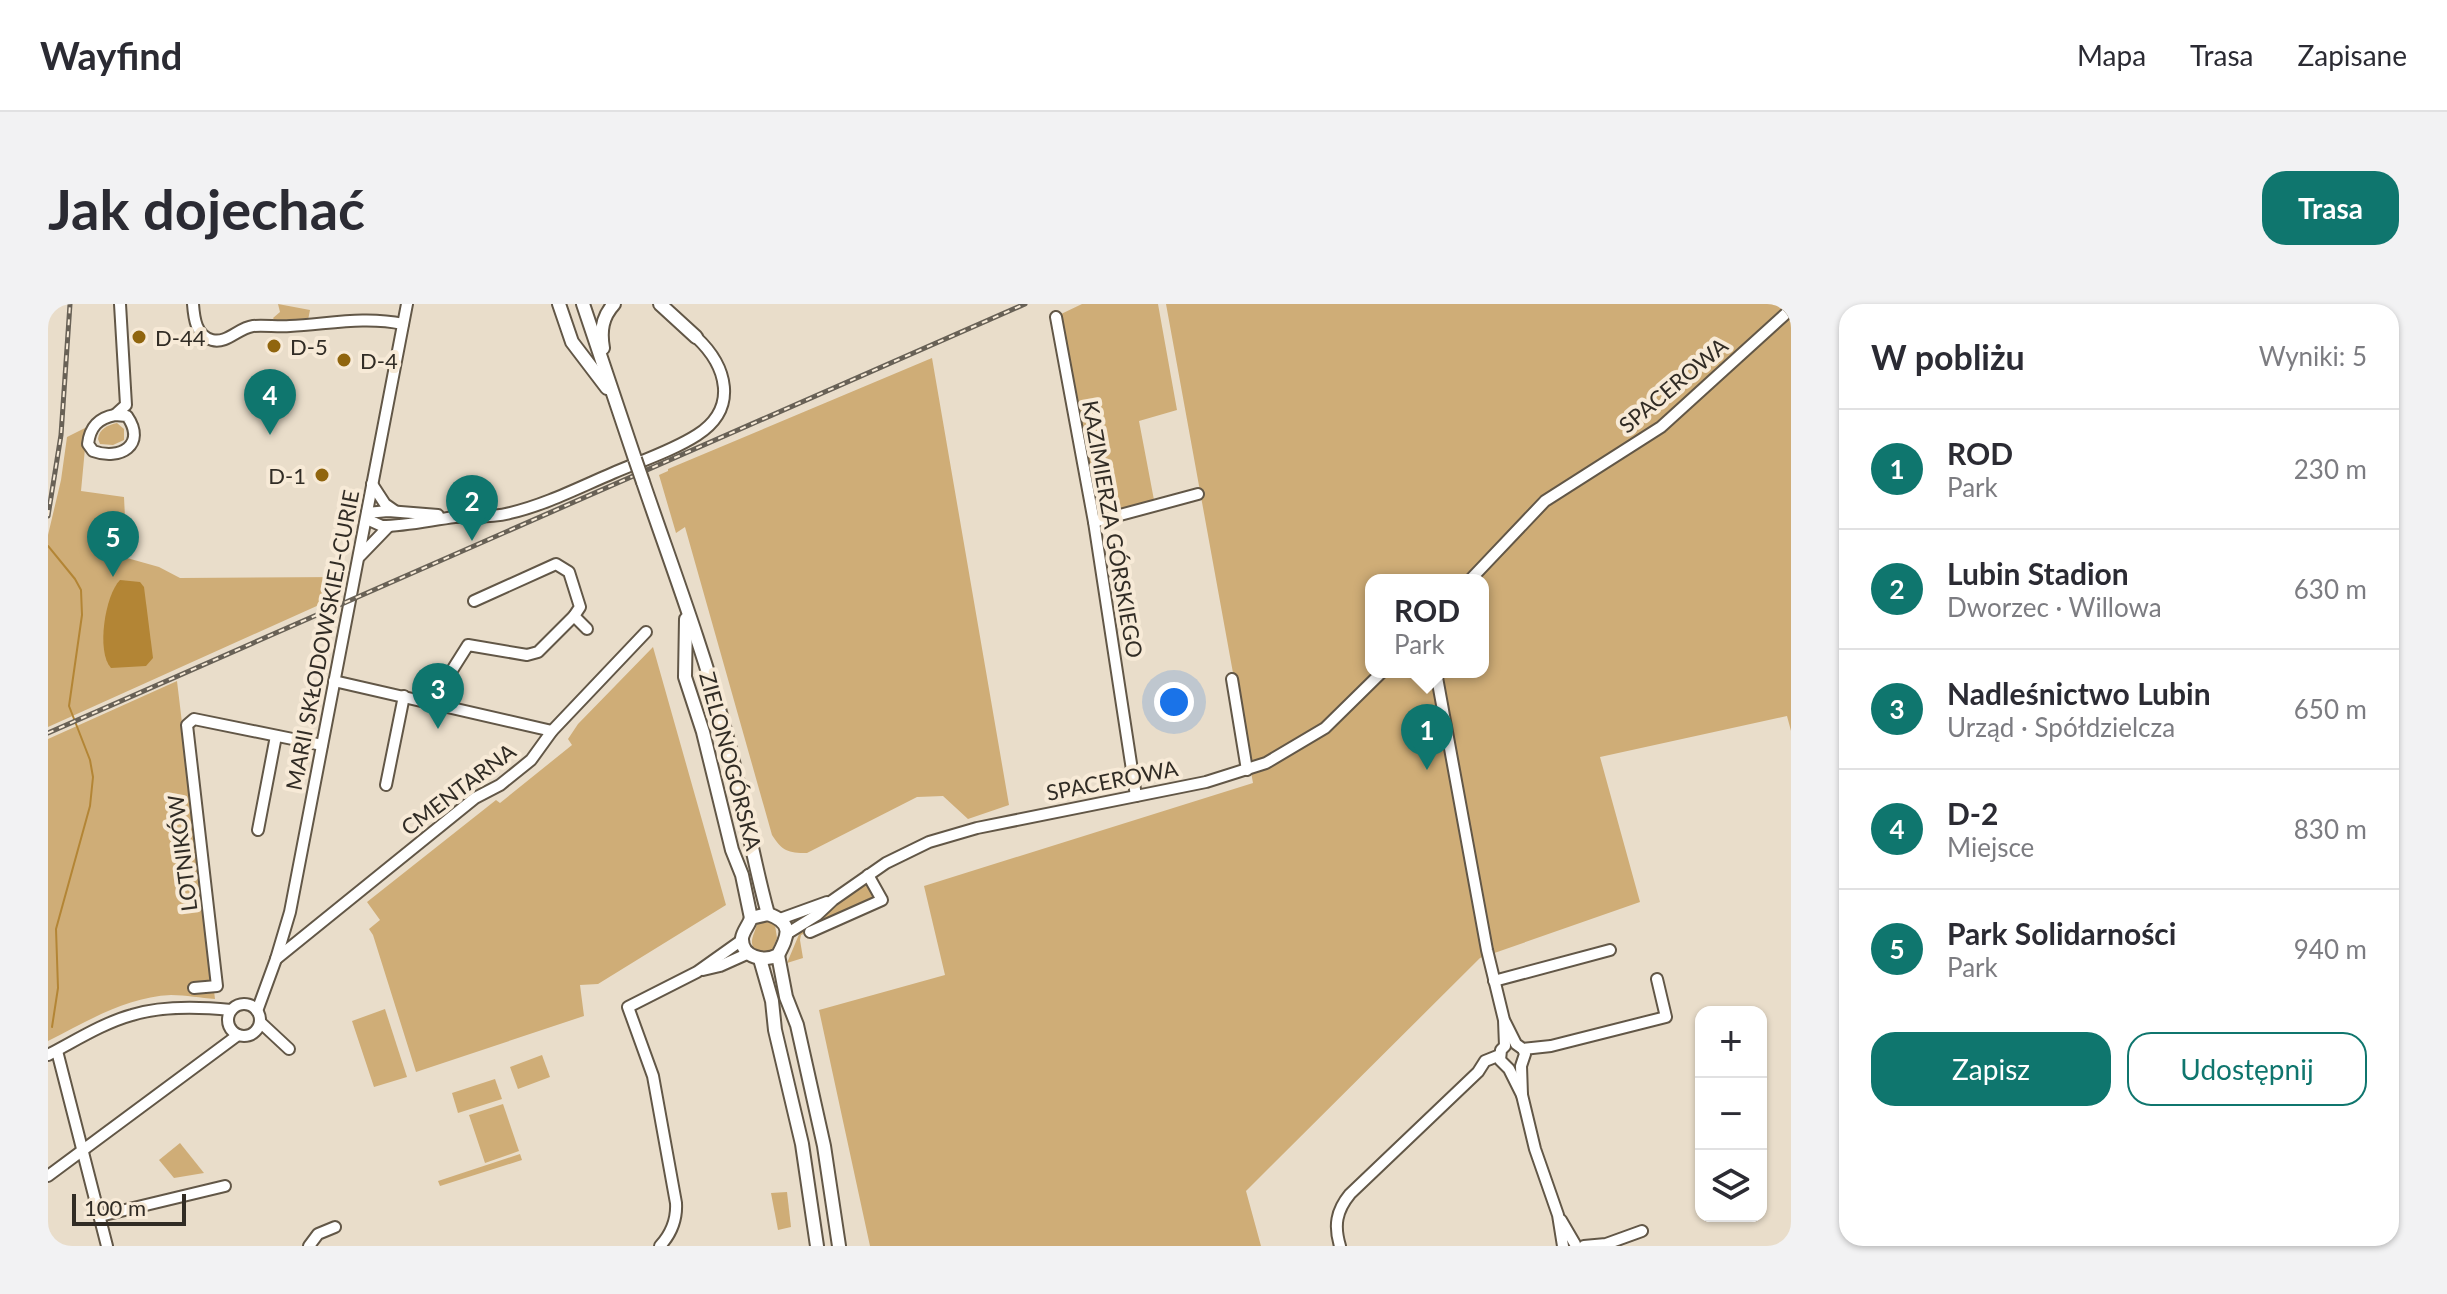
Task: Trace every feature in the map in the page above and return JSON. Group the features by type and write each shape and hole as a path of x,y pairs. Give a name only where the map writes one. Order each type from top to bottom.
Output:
{"main road":[{"name":"ZIELONOGÓRSKA","path":"559,304 572,342 616,400"},
{"name":"ZIELONOGÓRSKA","path":"583,304 726,733 753,843 756,869 774,917"},
{"path":"608,378 601,332 605,316 614,304"},
{"path":"660,305 696,337"},
{"name":"ZIELONOGÓRSKA","path":"686,612 685,677 703,732 751,918"},
{"path":"754,956 773,958 787,939 788,933 774,917 751,918 742,940 754,956 772,1001 775,1030 804,1154 817,1246"},
{"path":"778,955 786,997 797,1025 817,1111 839,1246"}],"street":[{"path":"120,304 126,410 134,432 129,448 122,453 98,453 90,447 89,435 96,422 126,410"},
{"path":"193,304 196,326 206,338 219,341 250,326 381,319 403,324"},
{"name":"MARII SKŁODOWSKIEJ-CURIE","path":"255,1017 290,912 407,304"},
{"name":"SPACEROWA","path":"1476,574 1545,501 1661,427 1791,309"},
{"name":"KAZIMIERZA GÓRSKIEGO","path":"1056,317 1094,522 1136,796"},
{"path":"367,513 456,517 496,516 519,511 658,454 700,433 719,411 725,383 717,361 696,337"},
{"path":"372,484 388,508 396,512"},
{"path":"1094,522 1198,494"},
{"path":"367,513 374,523 389,526 456,517"},
{"path":"357,560 389,526"},
{"path":"432,702 468,645 527,655 538,652 580,607 569,572 556,564 474,601"},
{"path":"574,616 587,629"},
{"name":"CMENTARNA","path":"276,959 475,798 500,785 531,760 552,731 646,632"},
{"name":"SPACEROWA","path":"788,933 902,854 946,836 1206,782 1271,760 1325,728 1376,678"},
{"path":"1437,678 1494,981 1535,1149 1558,1215 1574,1246 1606,1245 1642,1231"},
{"path":"1232,679 1247,770"},
{"path":"334,681 552,731"},
{"path":"386,785 404,696"},
{"name":"LOTNIKÓW","path":"194,988 217,986 187,725 194,719 276,736"},
{"path":"258,830 276,736 322,745"},
{"path":"810,932 882,900 868,875"},
{"name":"SPACEROWA","path":"774,917 833,900"},
{"path":"660,1246 675,1221 676,1203 653,1076 628,1007 697,972 742,940"},
{"path":"1494,981 1610,950"},
{"path":"697,972 754,956"},
{"path":"1340,1246 1337,1215 1350,1194 1478,1072 1513,1057 1666,1017 1657,979"},
{"path":"48,1176 222,1048 243,1004 288,1048"},
{"path":"107,1246 83,1149 52,1053 131,1015 161,1009 199,1010 232,1024 245,1036 255,1017"},
{"path":"100,1216 225,1186"},
{"path":"309,1246 318,1234 335,1227"}],"shaded area":[{"path":"278,304 310,310 308,320 297,323 275,321 273,318 280,312"},
{"path":"1082,304 1158,304 1177,410 1139,421 1154,500 1097,517 1059,315"},
{"path":"1166,304 1791,304 1791,731 1787,716 1600,757 1640,902 1480,958 1246,1191 1261,1246 870,1246 819,1010 945,975 924,886 1253,783"},
{"path":"932,358 1009,805 968,819 943,796 917,797 807,853 790,852 782,848 772,835 685,527 676,533 659,475"},
{"path":"117,423 124,429 124,440 113,445 100,444 98,439 102,430"},
{"path":"87,427 81,491 124,497 127,558 159,567 180,578 342,577 339,596 48,727 48,535 67,437"},
{"path":"120,580 140,582 144,587 153,658 146,666 111,668 106,660 104,624 110,598"},
{"path":"653,647 726,905 598,984 580,985 584,1016 416,1072 369,929 380,920 367,902 496,800 500,803 572,745 568,739 578,724"},
{"path":"177,681 215,999 171,995 138,1000 108,1011 48,1041 48,739"},
{"path":"864,885 870,885 876,897 801,935 803,958 787,963 800,932"},
{"path":"765,920 775,925 777,938 771,953 759,953 753,946 752,938 757,922"},
{"path":"385,1009 407,1077 374,1087 352,1021"},
{"path":"542,1055 550,1077 518,1089 510,1067"},
{"path":"495,1079 502,1099 458,1113 452,1093"},
{"path":"503,1104 519,1151 485,1163 469,1115"},
{"path":"180,1143 204,1173 174,1178 159,1160"},
{"path":"520,1154 522,1160 440,1186 438,1181"},
{"path":"787,1192 791,1227 778,1230 771,1193"}],"waterway":[{"path":"48,546 81,590 82,615 69,706 90,760 93,777 90,806 56,929 58,988 52,1027"}],"railway":[{"path":"48,516 61,435 70,304"},
{"path":"48,733 1025,304"}],"place":[{"name":"D-44","path":"139,337"},
{"name":"D-5","path":"274,346"},
{"name":"D-4","path":"344,360"},
{"name":"D-2","path":"270,435"},
{"name":"D-1","path":"322,475"},
{"name":"Lubin Stadion","path":"472,541"},
{"name":"Park Solidarności","path":"113,577"},
{"name":"Nadleśnictwo Lubin","path":"438,729"},
{"name":"ROD","path":"1427,770"}]}
